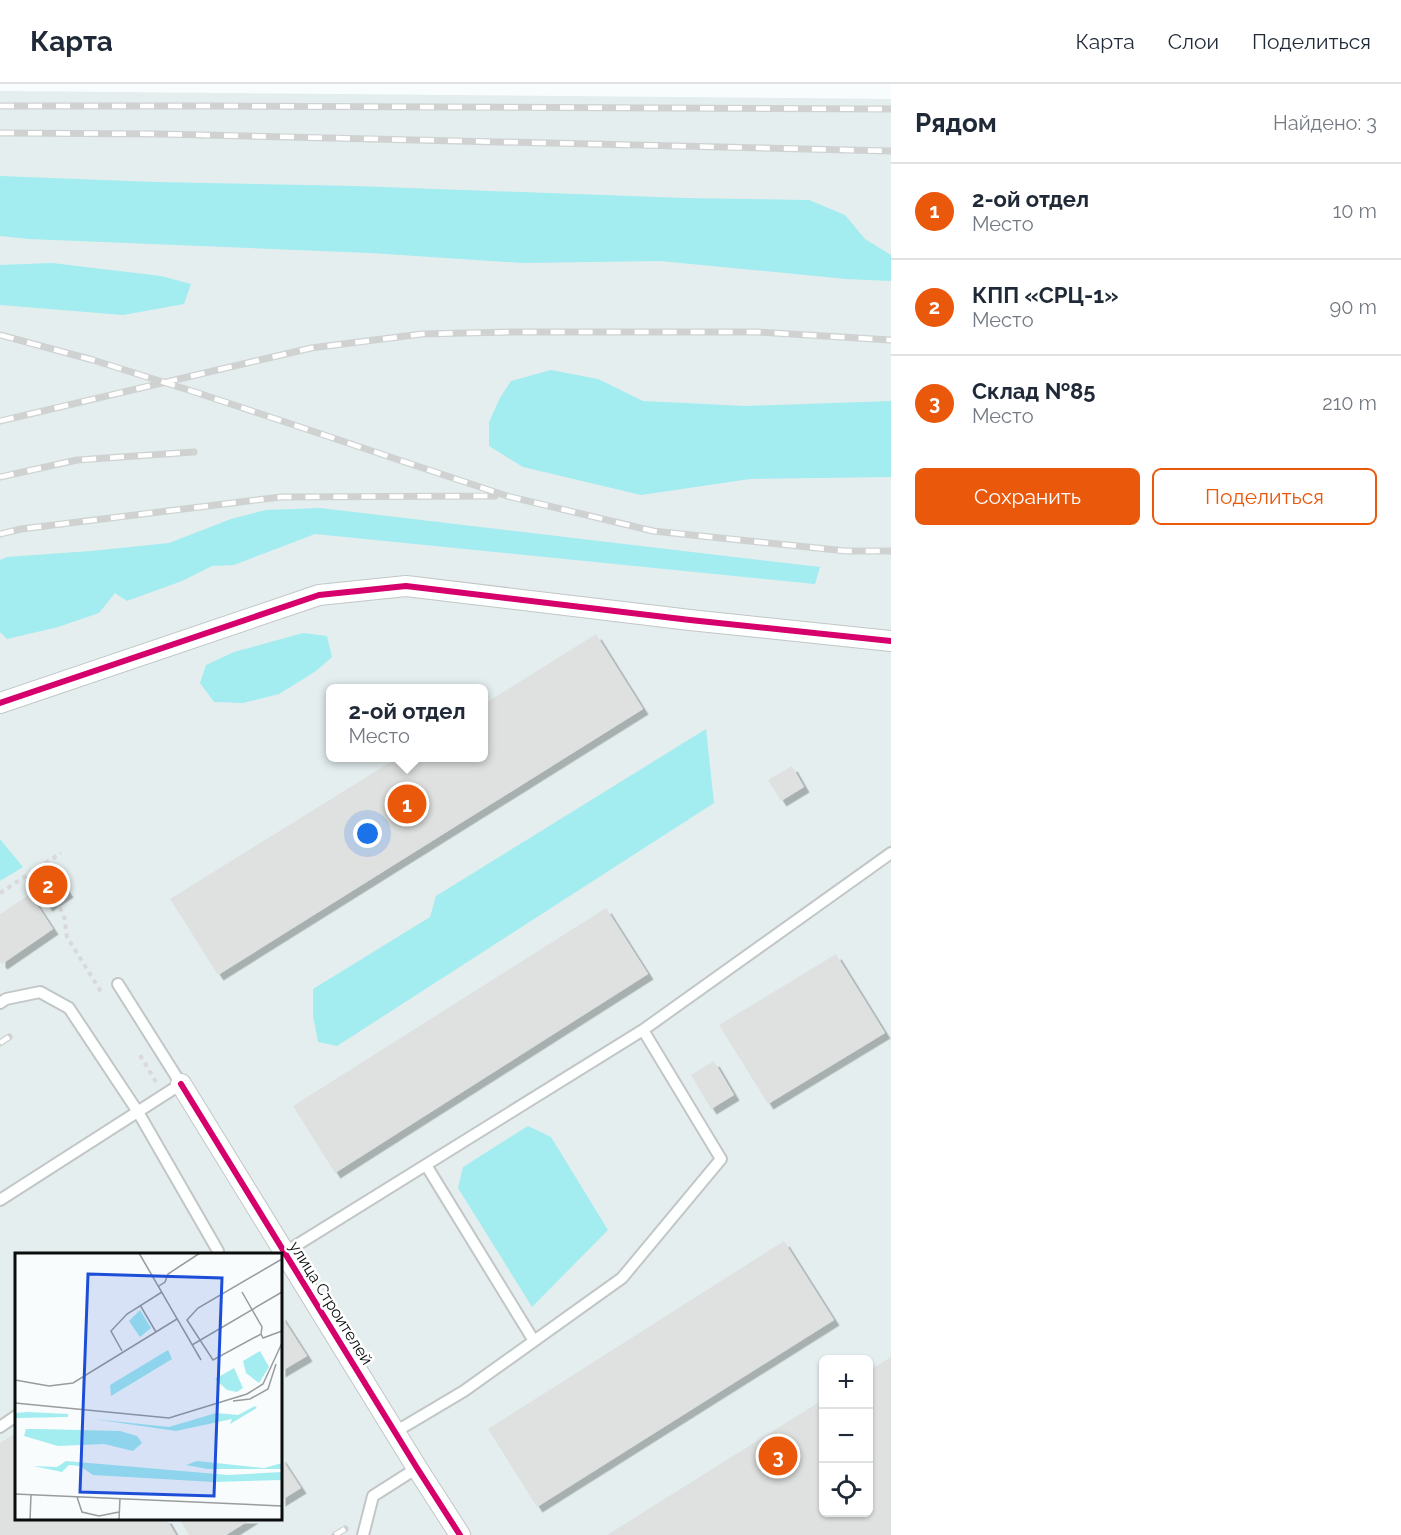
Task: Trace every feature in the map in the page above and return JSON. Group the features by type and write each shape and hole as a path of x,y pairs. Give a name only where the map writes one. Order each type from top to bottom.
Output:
{"street":[{"path":"0,703 319,595 406,586 891,641"},
{"name":"улица Строителей","path":"181,1084 460,1535"}],"lane":[{"path":"284,1253 643,1030 891,854"},
{"path":"0,1200 181,1084 118,984"},
{"path":"0,1003 6,999 40,992 69,1008 138,1112 217,1253"},
{"path":"395,1432 464,1391 622,1278 721,1159 643,1030"},
{"path":"426,1165 534,1341"},
{"path":"0,1427 15,1417"},
{"path":"363,1535 373,1496 417,1468"}],"path":[{"path":"0,892 61,853"},
{"path":"35,871 38,875"}],"shaded area":[{"path":"0,91 891,99 891,1535 0,1535"},
{"path":"0,176 809,200 845,215 865,239 891,255 891,281 846,279 660,261 523,263 370,253 0,236"},
{"path":"52,263 161,276 191,284 184,304 123,315 0,305 0,265"},
{"path":"551,370 598,379 643,401 745,406 891,401 891,477 750,479 641,495 523,467 489,446 489,422 511,381"},
{"path":"320,508 820,567 815,584 315,534 234,565 212,566 182,581 127,601 115,593 99,613 58,627 7,639 0,632 0,560 7,557 169,543 231,519 266,510"},
{"path":"303,633 327,636 332,657 316,671 279,694 243,703 214,702 200,683 206,665 234,652"},
{"path":"706,729 714,803 337,1046 318,1042 313,1016 313,989 430,917 436,896"},
{"path":"0,839 23,867 0,881"},
{"path":"528,1126 551,1137 608,1230 532,1307 458,1188 463,1167"}],"building":[{"path":"596,634 643,709 218,975 170,899 391,762 488,762 488,702"},
{"path":"792,766 804,787 781,801 768,780"},
{"path":"51,867 68,892 47,906 30,881"},
{"path":"30,894 53,929 2,964 0,962 0,914"},
{"path":"606,908 648,974 335,1173 293,1106"},
{"path":"836,954 885,1033 768,1104 719,1025"},
{"path":"714,1061 734,1095 711,1109 691,1075"},
{"path":"784,1241 834,1320 537,1507 488,1429"},
{"path":"282,1317 307,1356 282,1371"},
{"path":"891,1357 891,1535 607,1535 819,1402 819,1517 873,1517 873,1368"},
{"path":"15,1434 15,1520 167,1520 176,1535 0,1535 0,1443"},
{"path":"282,1459 301,1488 282,1500"},
{"path":"180,1520 250,1520 226,1535 189,1535"}],"railway":[{"path":"0,106 891,109"},
{"path":"0,133 161,134 891,151"},
{"path":"0,421 311,348 422,334 757,332 891,340"},
{"path":"0,335 93,360 198,393 507,496 653,531 846,551 891,551"},
{"path":"0,477 77,460 194,452"},
{"path":"0,534 21,529 281,497 495,496"},
{"path":"0,1043 9,1037"},
{"path":"335,1535 345,1529"}],"cycle path":[{"path":"0,703 319,595 406,586 891,641"},
{"path":"181,1084 460,1535"}],"place":[{"name":"2-ой отдел","path":"407,804"},
{"name":"КПП «СРЦ-1»","path":"48,885"},
{"name":"Склад №85","path":"778,1456"}]}
